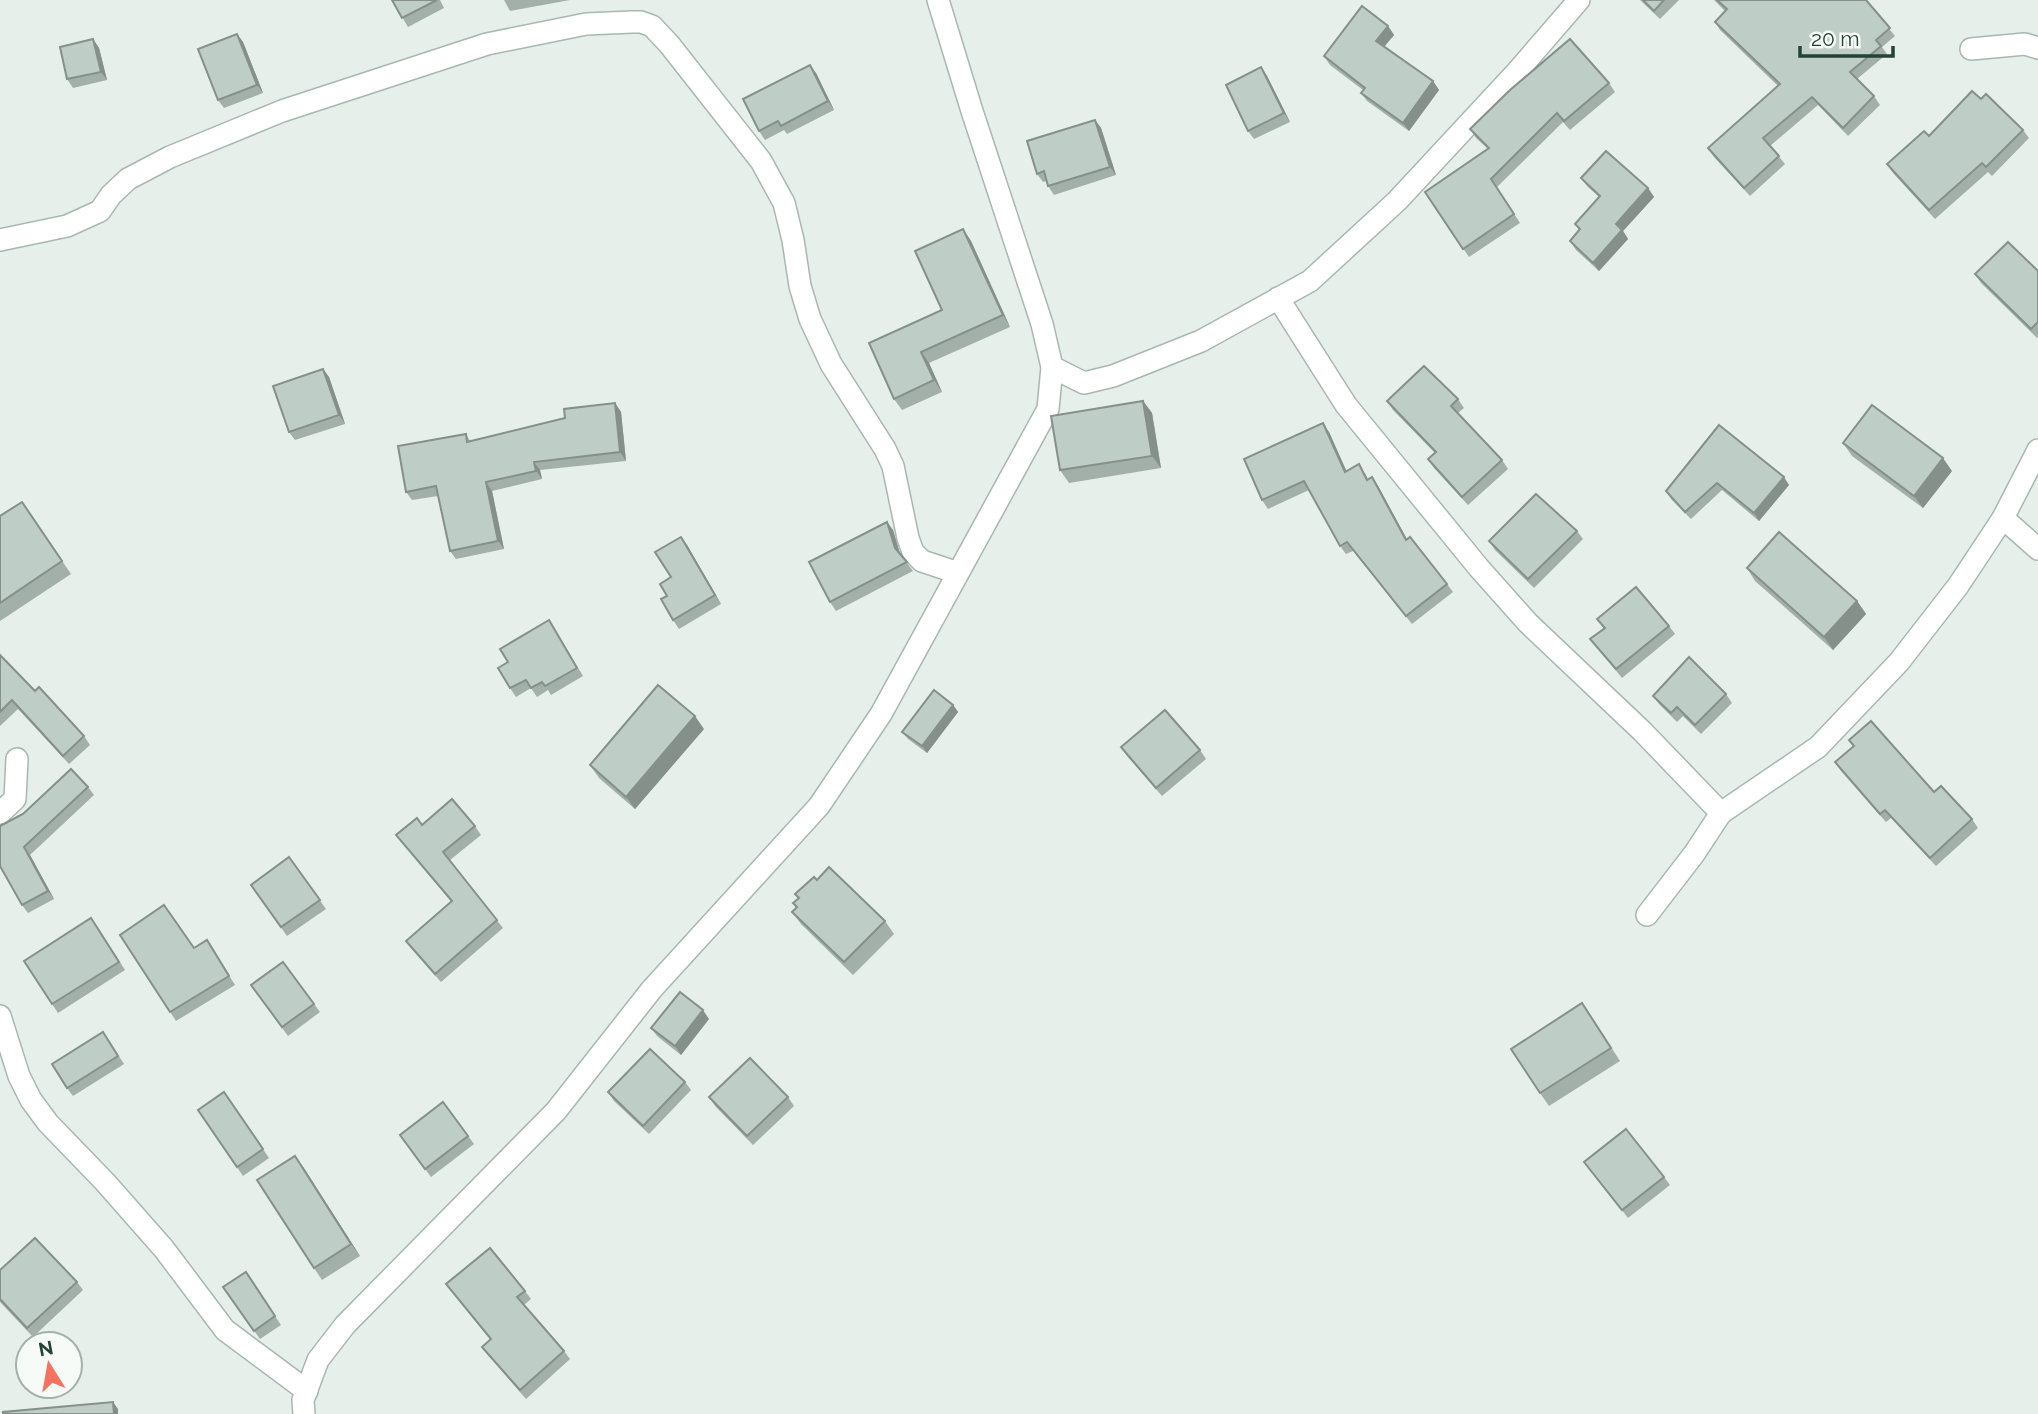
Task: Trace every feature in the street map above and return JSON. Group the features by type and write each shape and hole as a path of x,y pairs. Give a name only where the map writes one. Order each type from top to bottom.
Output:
{"street":[{"path":"304,1414 303,1400 318,1360 345,1325 556,1111 652,989 819,807 881,714 1048,409 1052,367 1042,324 938,0"},
{"path":"1052,367 1084,383 1113,376 1201,341 1310,281 1397,201 1516,74 1578,0"},
{"path":"0,240 67,226 100,211 111,195 128,179 170,156 282,111 487,44 586,24 641,22 652,26 668,44 761,161 783,203 793,240 800,286 810,319 831,364 885,449 892,466 913,552 922,561 958,573"},
{"path":"1971,49 2025,44 2038,48"},
{"path":"1278,299 1346,405 1479,568 1528,623 1642,731 1721,813"},
{"path":"1647,915 1694,854 1721,813 1818,747 1899,662 1958,586 2003,518 2038,450"},
{"path":"2003,518 2038,549"},
{"path":"0,813 15,799 17,758"},
{"path":"0,1016 19,1076 31,1100 48,1123 139,1220 225,1329 307,1391"}],"building":[{"path":"392,0 437,0 402,18"},
{"path":"1643,0 1664,0 1654,11"},
{"path":"1717,0 1866,0 1890,28 1876,40 1881,46 1850,72 1874,96 1843,128 1812,97 1763,138 1779,156 1744,188 1708,148 1780,84 1715,22 1727,9"},
{"path":"1362,6 1388,26 1376,41 1433,81 1403,123 1361,93 1365,88 1324,56"},
{"path":"237,34 257,85 218,100 198,49"},
{"path":"93,39 101,72 67,79 60,47"},
{"path":"1570,39 1609,83 1564,121 1557,113 1491,179 1514,214 1463,249 1425,192 1489,148 1470,129 1510,90"},
{"path":"810,65 828,101 781,126 778,121 759,131 743,99"},
{"path":"1261,67 1284,113 1248,131 1226,85"},
{"path":"1972,91 1981,99 1986,94 2023,130 1986,167 1982,163 1929,210 1887,164 1924,131 1929,136"},
{"path":"1095,120 1110,167 1048,186 1044,171 1037,174 1027,141"},
{"path":"1606,151 1648,188 1616,224 1622,230 1593,263 1570,241 1580,229 1575,224 1600,196 1581,178"},
{"path":"963,229 1003,315 921,352 934,380 894,399 869,343 942,310 915,251"},
{"path":"2008,242 2038,271 2038,322 2031,329 1975,274"},
{"path":"1424,366 1458,399 1451,406 1502,460 1462,497 1428,459 1436,452 1387,401"},
{"path":"323,369 339,415 289,432 273,386"},
{"path":"1143,401 1152,456 1060,470 1051,416"},
{"path":"615,403 620,452 534,462 536,471 486,482 498,541 450,551 436,486 406,492 398,446 466,434 467,442 565,418 564,409"},
{"path":"1872,405 1943,458 1914,496 1843,443"},
{"path":"1323,423 1345,472 1359,464 1367,480 1372,477 1406,540 1410,537 1447,584 1406,616 1347,542 1340,546 1304,481 1262,500 1244,459"},
{"path":"1719,425 1784,477 1754,513 1717,483 1685,512 1666,491"},
{"path":"1536,494 1577,531 1528,579 1489,541"},
{"path":"22,502 62,561 0,603 0,516"},
{"path":"887,522 895,548 907,562 830,602 809,562"},
{"path":"1779,532 1857,601 1824,637 1747,568"},
{"path":"681,537 715,595 673,620 661,599 667,596 660,584 671,577 655,552"},
{"path":"1636,587 1669,626 1616,669 1590,639 1605,628 1597,619"},
{"path":"549,620 577,668 545,686 542,682 531,688 526,680 510,688 498,668 508,662 500,649"},
{"path":"0,655 35,691 39,687 84,736 63,756 12,700 0,712"},
{"path":"1689,657 1726,694 1695,725 1677,707 1671,713 1653,696"},
{"path":"658,685 695,716 626,797 590,765"},
{"path":"934,690 953,705 922,746 902,732"},
{"path":"1165,710 1200,750 1156,788 1121,747"},
{"path":"1871,721 1934,792 1941,786 1972,819 1930,858 1885,810 1880,814 1835,762 1854,746 1849,740"},
{"path":"71,769 88,787 24,847 48,891 22,905 0,866 0,826 23,814"},
{"path":"452,799 475,826 443,852 497,920 435,974 406,941 452,901 396,835 417,818 422,825"},
{"path":"289,857 320,900 281,927 251,885"},
{"path":"829,867 885,921 844,962 792,912 797,907 793,903 799,898 795,894 814,877 817,880"},
{"path":"164,905 194,948 207,940 229,976 170,1012 120,935"},
{"path":"91,918 119,962 52,1004 24,961"},
{"path":"283,962 314,1004 282,1027 251,985"},
{"path":"680,992 703,1010 675,1046 651,1028"},
{"path":"1582,1003 1611,1048 1540,1093 1511,1049"},
{"path":"103,1032 118,1056 67,1088 52,1064"},
{"path":"650,1049 685,1082 643,1126 608,1092"},
{"path":"750,1058 788,1097 747,1136 709,1097"},
{"path":"224,1092 263,1149 237,1167 198,1110"},
{"path":"443,1102 468,1136 425,1169 400,1135"},
{"path":"1626,1129 1664,1177 1622,1210 1584,1162"},
{"path":"295,1156 351,1244 314,1268 257,1180"},
{"path":"35,1238 77,1282 27,1328 0,1299 0,1270"},
{"path":"490,1248 525,1291 517,1297 564,1351 520,1390 482,1347 491,1339 446,1284"},
{"path":"246,1272 275,1316 254,1331 223,1287"},
{"path":"113,1402 114,1414 3,1414 3,1412"}]}
